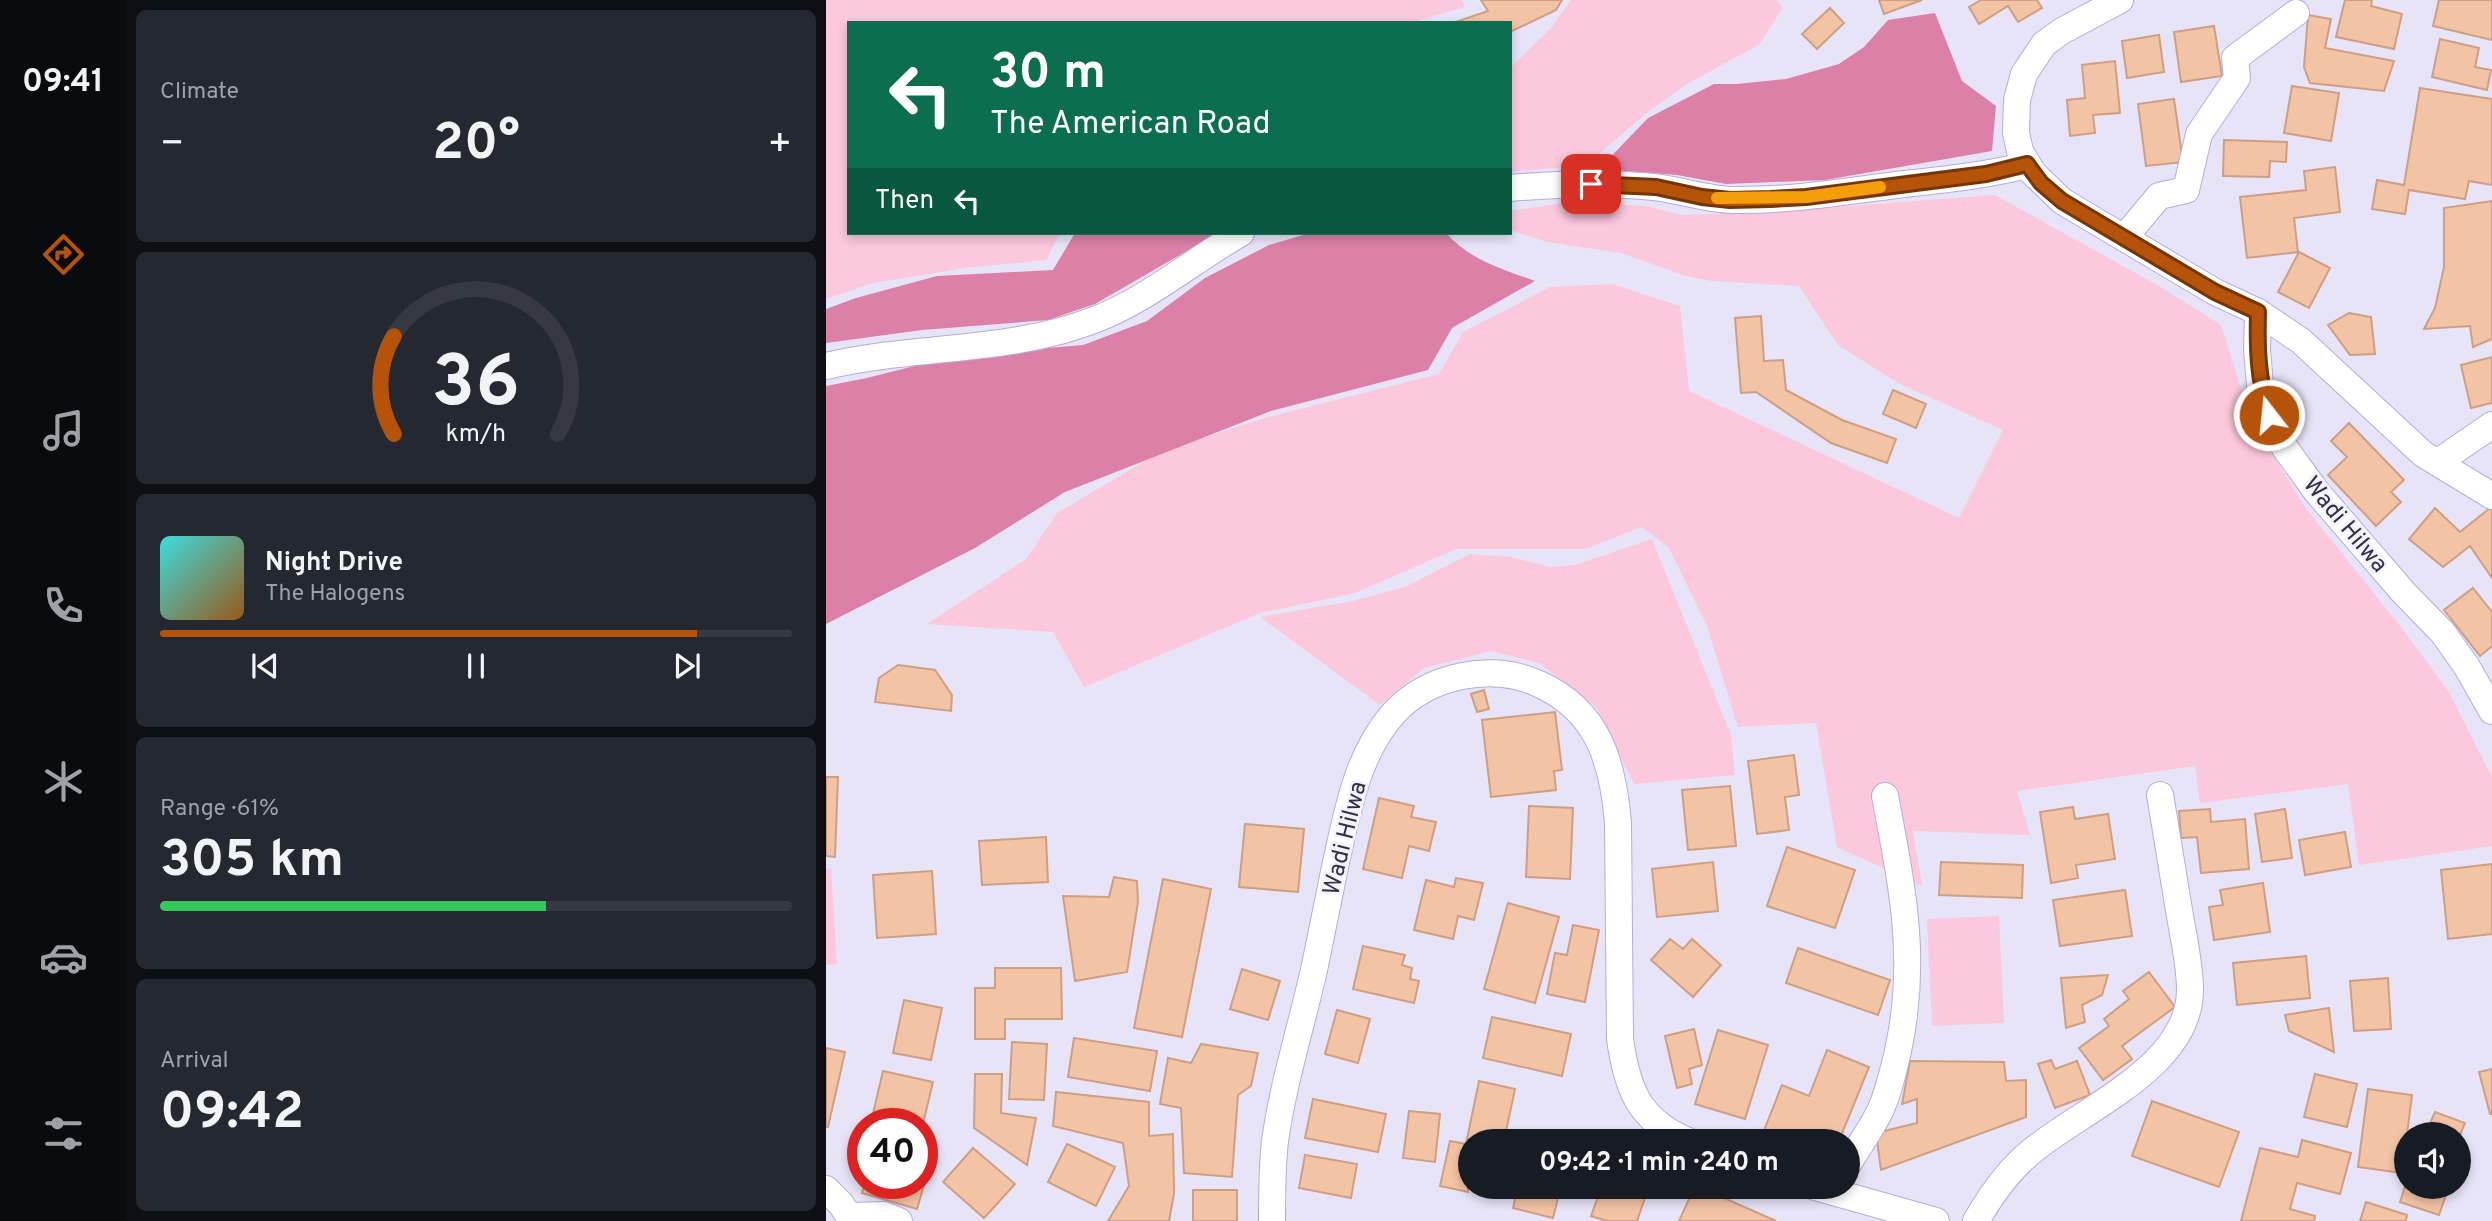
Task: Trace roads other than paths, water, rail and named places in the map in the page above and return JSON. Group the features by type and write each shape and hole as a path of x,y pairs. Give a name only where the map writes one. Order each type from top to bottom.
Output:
{"street":[{"path":"2120,0 2062,31 2044,44 2033,58 2020,87 2015,117 2016,133 2020,151 2041,183 2062,201 2215,292 2258,312 2301,341 2423,454 2492,496"},
{"path":"2124,238 2159,196 2186,190 2199,134 2237,78 2235,58 2296,13"},
{"path":"1512,188 1622,185 1656,187 1721,199 1771,199 1986,174 2027,164"},
{"path":"826,366 885,355 1005,341 1064,330 1096,320 1238,235"},
{"name":"Wadi Hilwa","path":"2258,312 2260,385 2269,415 2285,448 2316,491 2404,593 2443,633 2467,667 2492,711"},
{"path":"2438,462 2492,425"},
{"name":"Wadi Hilwa","path":"1272,1221 1275,1143 1282,1104 1349,803 1363,764 1393,714 1412,697 1433,685 1462,676 1506,674 1529,679 1550,688 1568,700 1588,722 1600,741 1613,777 1618,823 1620,1039 1624,1063 1639,1105 1668,1129"},
{"path":"1976,1221 2004,1178 2032,1150 2129,1084 2164,1054 2185,1019 2190,991 2187,962 2160,795"},
{"path":"1860,1144 1880,1112 1893,1071 1905,1017 1908,961 1905,905 1885,796"},
{"path":"826,1189 851,1219 884,1215 899,1221"},
{"path":"1858,1199 1917,1219"}]}
